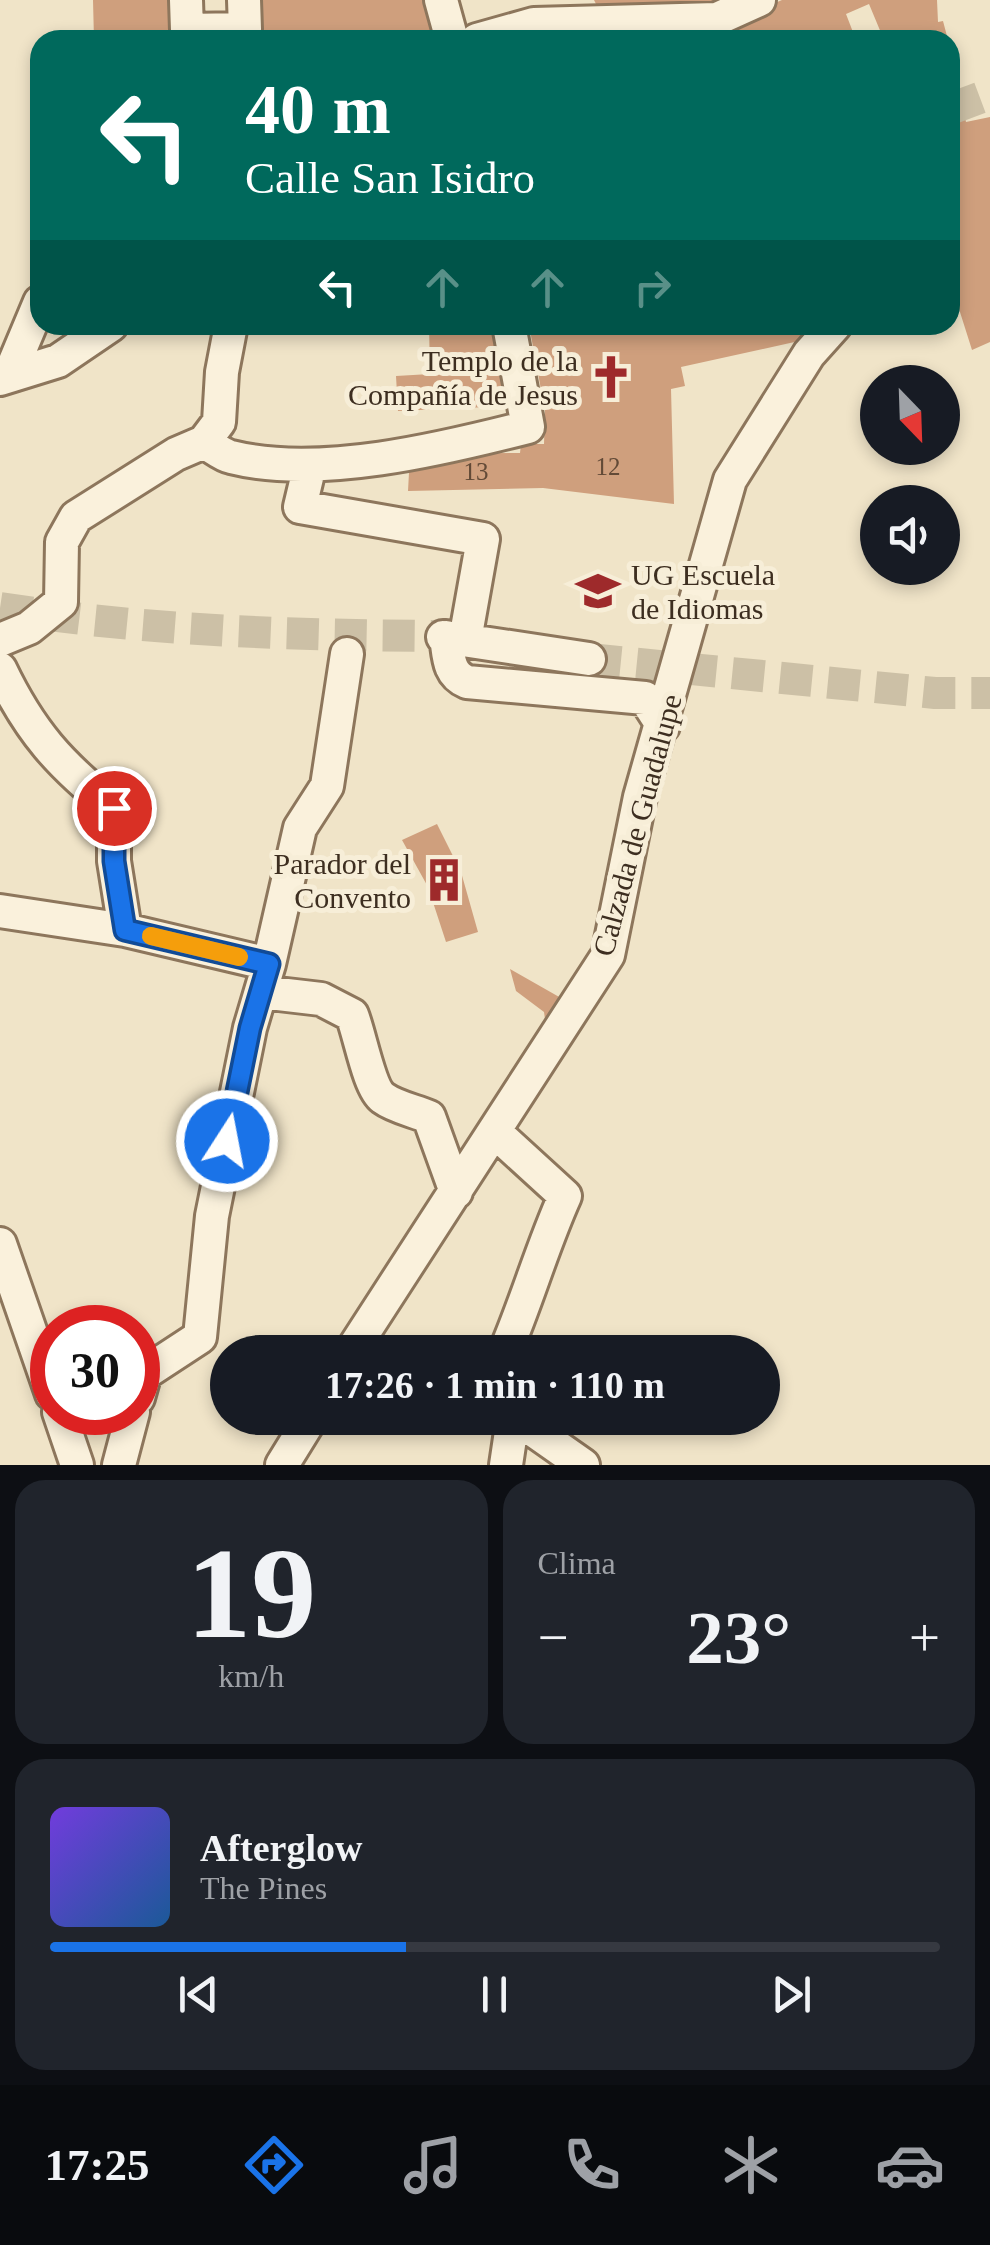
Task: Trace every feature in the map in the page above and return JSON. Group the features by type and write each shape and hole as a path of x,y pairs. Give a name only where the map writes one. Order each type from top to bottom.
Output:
{"street":[{"path":"441,0 449,30"},
{"path":"534,24 562,0"},
{"path":"512,30 534,24 717,19 759,0"},
{"path":"182,23 241,23"},
{"path":"4,378 30,323"},
{"path":"4,378 58,361 96,335"},
{"path":"0,640 29,628 61,602 62,542 76,517 176,454 204,442 220,422 222,372 230,335"},
{"path":"204,442 228,457 310,466 449,447 528,427 511,335"},
{"name":"Calzada de Guadalupe","path":"362,1335 608,955 640,796 730,480 809,354 826,335"},
{"path":"310,466 300,507 483,539 450,638 450,668 458,678 467,682 645,698 663,726"},
{"path":"450,638 589,659"},
{"path":"160,1362 200,1337 212,1216 250,1028 300,828 326,786 346,654"},
{"path":"0,669 42,742 74,777 114,808 114,861 125,930"},
{"path":"0,910 125,930 265,978 352,1015 363,1043 369,1077 381,1097 429,1117 456,1192"},
{"path":"495,1132 565,1196 512,1335"},
{"path":"0,1244 30,1331"},
{"path":"67,1435 77,1465"},
{"path":"119,1465 127,1435"},
{"path":"282,1465 301,1435"},
{"path":"506,1465 511,1435"},
{"path":"539,1435 584,1465"}],"building":[{"path":"93,0 181,0 175,30 94,30"},
{"path":"257,0 430,0 438,30 261,30"},
{"path":"594,0 740,0 603,18"},
{"path":"782,0 937,0 938,22 943,21 945,30 880,30 869,4 846,14 852,30 712,30"},
{"path":"960,98 966,122 990,117 990,342 972,350 960,312"},
{"path":"429,335 499,335 510,406 398,411 396,376 430,374"},
{"path":"531,335 812,335 808,339 681,367 685,386 671,389 674,504 543,488 408,491 410,454 520,453 521,444 544,444 545,411"},
{"name":"Parador del Convento","path":"437,824 461,872 478,932 446,942 428,887 402,840"},
{"path":"510,969 568,1002 546,1026 544,1012 516,991"}],"tunnel":[{"path":"960,105 990,94"},
{"path":"0,608 219,630 439,636"},
{"path":"589,659 935,693 990,693"}],"slow traffic":[{"path":"151,936 239,957"}],"place":[{"name":"Templo de la Compañía de Jesus","path":"611,377"},
{"name":"UG Escuela de Idiomas","path":"598,591"},
{"name":"Parador del Convento","path":"444,880"}],"route":[{"path":"114,808 114,861 125,930 269,964 250,1028 227,1141"}]}
